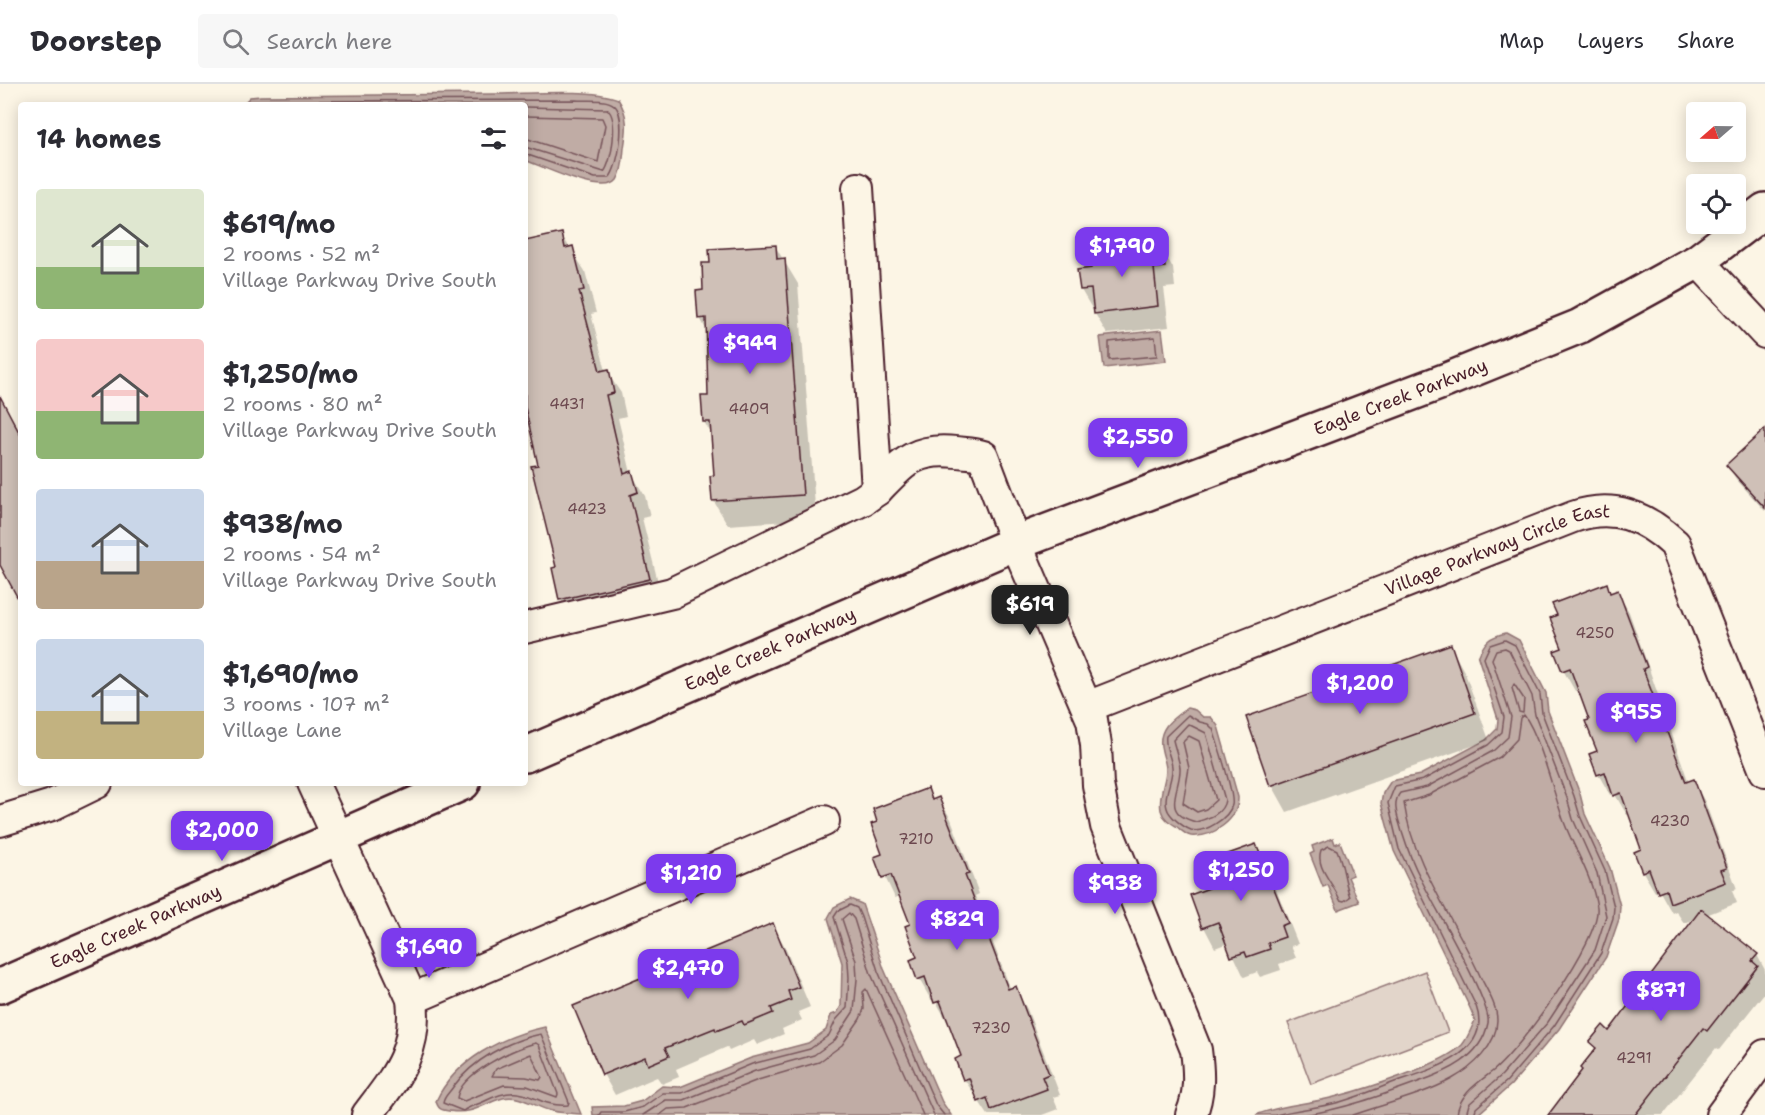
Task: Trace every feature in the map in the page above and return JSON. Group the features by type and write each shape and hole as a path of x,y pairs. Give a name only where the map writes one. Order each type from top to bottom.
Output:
{"main road":[{"name":"Eagle Creek Parkway","path":"528,754 1016,543 1543,342 1630,300 1698,261 1765,210"},
{"name":"Eagle Creek Parkway","path":"0,986 456,786"}],"street":[{"path":"858,188 877,490"},
{"path":"1698,261 1765,333"},
{"path":"528,627 672,593 863,500 877,490 902,464 920,454 940,450 983,456 1016,543 1087,707 1096,738 1098,785 1106,826 1196,1050 1199,1077 1196,1104 1191,1115"},
{"name":"Village Parkway Circle East","path":"1087,707 1572,517 1596,511 1622,512 1645,520 1675,544 1765,771"},
{"path":"0,821 52,805 91,786"},
{"path":"314,786 412,999 413,1033 407,1057 367,1115"},
{"path":"412,999 824,821"},
{"path":"1721,1115 1765,1054"}],"shaded area":[{"path":"1425,971 1448,1032 1311,1084 1288,1023"}],"water":[{"path":"557,92 606,96 618,99 626,117 622,164 617,180 610,184 600,185 572,179 528,161 528,102 245,102 250,97"},
{"path":"1162,330 1166,361 1104,368 1100,337"},
{"path":"1506,633 1519,640 1546,693 1548,711 1580,794 1585,814 1610,868 1620,906 1619,919 1606,957 1559,1029 1511,1085 1477,1115 1256,1115 1338,1096 1404,1075 1453,1052 1468,1036 1475,1020 1394,851 1381,803 1383,793 1391,781 1420,775 1486,740 1497,729 1498,719 1478,657 1488,640"},
{"path":"1187,708 1195,710 1203,717 1211,717 1218,726 1238,797 1234,813 1223,826 1199,836 1187,834 1165,818 1160,804 1166,769 1161,737 1170,721"},
{"path":"1333,838 1335,844 1340,842 1353,875 1348,877 1359,902 1338,910 1328,885 1323,887 1310,854 1314,852 1312,846"},
{"path":"850,899 862,904 884,969 942,1102 951,1115 593,1115 592,1107 624,1106 642,1101 662,1086 680,1087 751,1058 808,1043 826,1030 831,1015 837,1013 841,1006 842,963 828,918 834,907"},
{"path":"545,1027 581,1114 552,1111 510,1097 495,1100 465,1112 446,1111 439,1107 436,1101 444,1086 468,1062 497,1044"}],"building":[{"path":"562,233 565,248 573,246 584,290 579,291 600,371 609,369 614,393 606,395 624,474 632,471 638,492 630,495 650,579 559,600 552,568 556,567 531,466 538,465 528,420 528,240"},
{"path":"1123,244 1124,250 1162,246 1165,267 1154,268 1158,306 1094,314 1091,289 1080,290 1077,270 1091,268 1089,248"},
{"path":"776,245 777,259 785,258 803,495 712,501 710,476 714,475 710,422 703,422 701,396 708,396 706,318 698,319 696,291 703,290 702,263 710,263 709,249"},
{"path":"0,396 18,430 18,598 0,565"},
{"path":"1765,429 1765,508 1726,465"},
{"path":"1607,583 1610,593 1618,590 1647,667 1643,669 1686,782 1694,779 1727,868 1721,870 1726,882 1670,903 1666,890 1658,893 1649,869 1642,872 1634,852 1641,849 1621,793 1613,796 1605,772 1597,775 1589,754 1597,751 1585,721 1589,720 1570,668 1562,671 1554,651 1562,648 1550,618 1557,615 1552,604"},
{"path":"1451,644 1475,713 1270,786 1246,717"},
{"path":"928,788 932,800 939,797 969,874 965,875 1008,989 1016,986 1049,1074 1042,1077 1047,1089 991,1110 987,1098 978,1102 969,1078 963,1080 955,1059 961,1056 940,1001 934,1003 925,977 917,980 910,960 917,957 905,926 910,924 891,875 882,878 874,857 882,854 871,824 877,822 873,809"},
{"path":"1256,844 1288,923 1281,926 1285,937 1268,943 1270,949 1247,957 1245,952 1231,957 1218,922 1202,928 1190,895 1209,888 1200,864"},
{"path":"1701,909 1758,954 1752,961 1758,966 1707,1031 1703,1028 1635,1115 1548,1115 1596,1048 1589,1042 1603,1025 1609,1031"},
{"path":"773,923 799,987 788,991 791,1000 771,1008 773,1013 744,1025 742,1021 716,1031 715,1028 665,1048 669,1056 648,1065 645,1057 602,1075 573,1006"}]}
